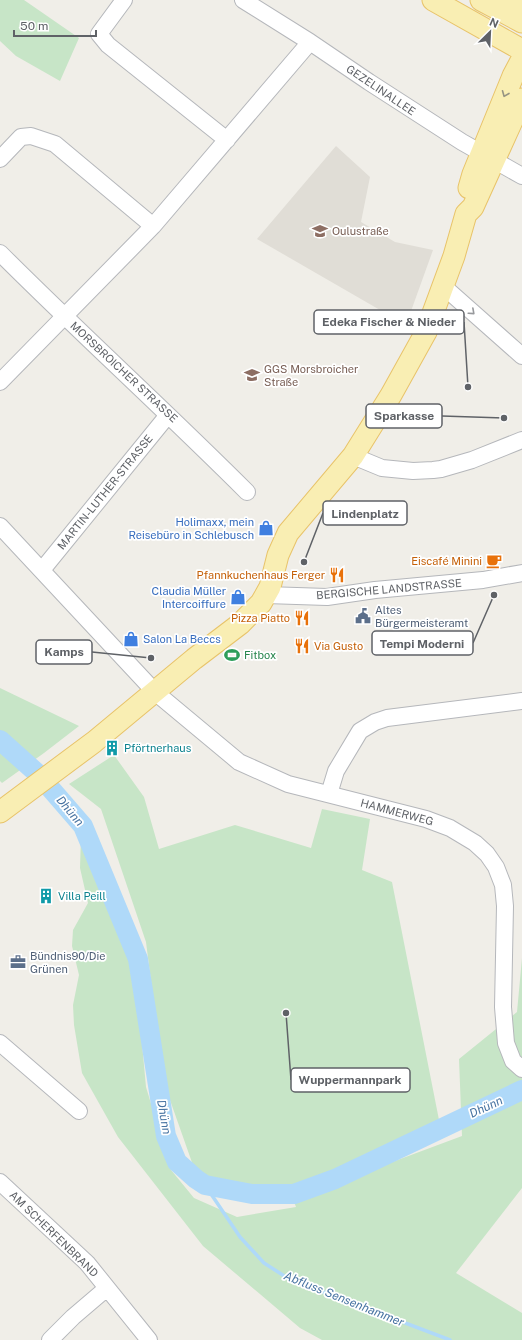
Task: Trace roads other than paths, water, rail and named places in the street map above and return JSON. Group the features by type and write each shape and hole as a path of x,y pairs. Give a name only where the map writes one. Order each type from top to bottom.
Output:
{"main road":[{"path":"433,0 522,50"},
{"path":"482,1 522,2"},
{"path":"482,1 522,22"},
{"path":"0,812 94,742 194,659 240,624 261,603 270,587 278,555 288,533 353,456 391,395 426,332 443,286 466,214 473,206 513,76 522,59"},
{"path":"488,157 522,99"}],"street":[{"path":"124,0 99,34 108,45 227,140"},
{"name":"GEZELINALLEE","path":"243,0 310,42 418,115 522,176"},
{"path":"0,382 153,226 310,42"},
{"path":"0,159 21,137 30,136 55,144 153,226"},
{"name":"MORSBROICHER STRASSE","path":"0,253 247,492"},
{"path":"443,286 522,356"},
{"name":"MARTIN-LUTHER-STRASSE","path":"42,570 168,415"},
{"path":"353,456 382,468 413,471 432,470 441,469 472,460 522,440"},
{"name":"HAMMERWEG","path":"0,526 155,692 240,762 288,784 426,819 450,828 475,843 487,854 496,867 502,885 505,906 503,1007 506,1043 513,1060 522,1068"},
{"name":"BERGISCHE LANDSTRASSE","path":"266,594 327,597 375,590 484,580 522,573"},
{"path":"329,794 336,771 345,754 360,731 375,722 387,718 522,701"},
{"path":"0,1043 80,1111"},
{"name":"AM SCHERFENBRAND","path":"0,1182 87,1263 149,1340"},
{"name":"AM SCHERFENBRAND","path":"50,1340 73,1317 107,1288"}],"waterway":[{"name":"Dhünn","path":"0,740 38,774 83,826 138,959 166,1136 177,1162 196,1179 205,1185 252,1194 294,1194 335,1179 522,1090"},
{"name":"Abfluss Sensenhammer","path":"205,1185 240,1237 264,1263 289,1279 450,1340"}],"place":[{"name":"Oulustraße","path":"320,231"},
{"name":"GGS Morsbroicher Straße","path":"252,375"},
{"name":"Edeka Fischer & Nieder","path":"468,387"},
{"name":"Sparkasse","path":"504,418"},
{"name":"Holimaxx, mein Reisebüro in Schlebusch","path":"266,528"},
{"name":"Eiscafé Minini","path":"494,561"},
{"name":"Lindenplatz","path":"304,562"},
{"name":"Pfannkuchenhaus Ferger","path":"337,575"},
{"name":"Tempi Moderni","path":"494,595"},
{"name":"Claudia Müller Intercoiffure","path":"238,597"},
{"name":"Altes Bürgermeisteramt","path":"363,616"},
{"name":"Pizza Piatto","path":"302,618"},
{"name":"Salon La Beccs","path":"131,639"},
{"name":"Via Gusto","path":"302,646"},
{"name":"Fitbox","path":"232,655"},
{"name":"Kamps","path":"151,658"},
{"name":"Pförtnerhaus","path":"112,748"},
{"name":"Villa Peill","path":"46,896"},
{"name":"Bündnis90/Die Grünen","path":"18,962"},
{"name":"Wuppermannpark","path":"286,1013"}]}
